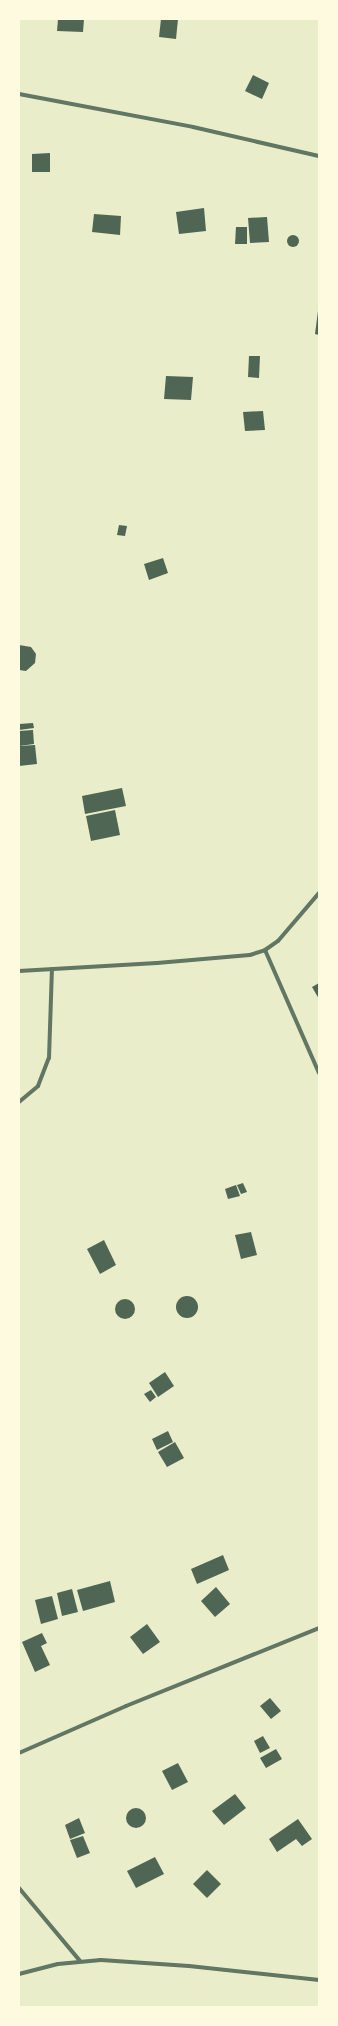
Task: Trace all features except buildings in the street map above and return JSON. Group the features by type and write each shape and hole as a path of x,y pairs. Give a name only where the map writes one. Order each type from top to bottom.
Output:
{"street":[{"path":"19,94 193,127 319,156"},
{"path":"19,971 157,963 250,955 265,950 278,941 319,893"},
{"path":"265,950 319,1073"},
{"path":"19,1102 38,1086 49,1058 52,969"},
{"path":"19,1753 126,1706 319,1628"},
{"path":"19,1888 80,1961"},
{"path":"19,1974 80,1961 101,1960 189,1966 319,1980"}]}
